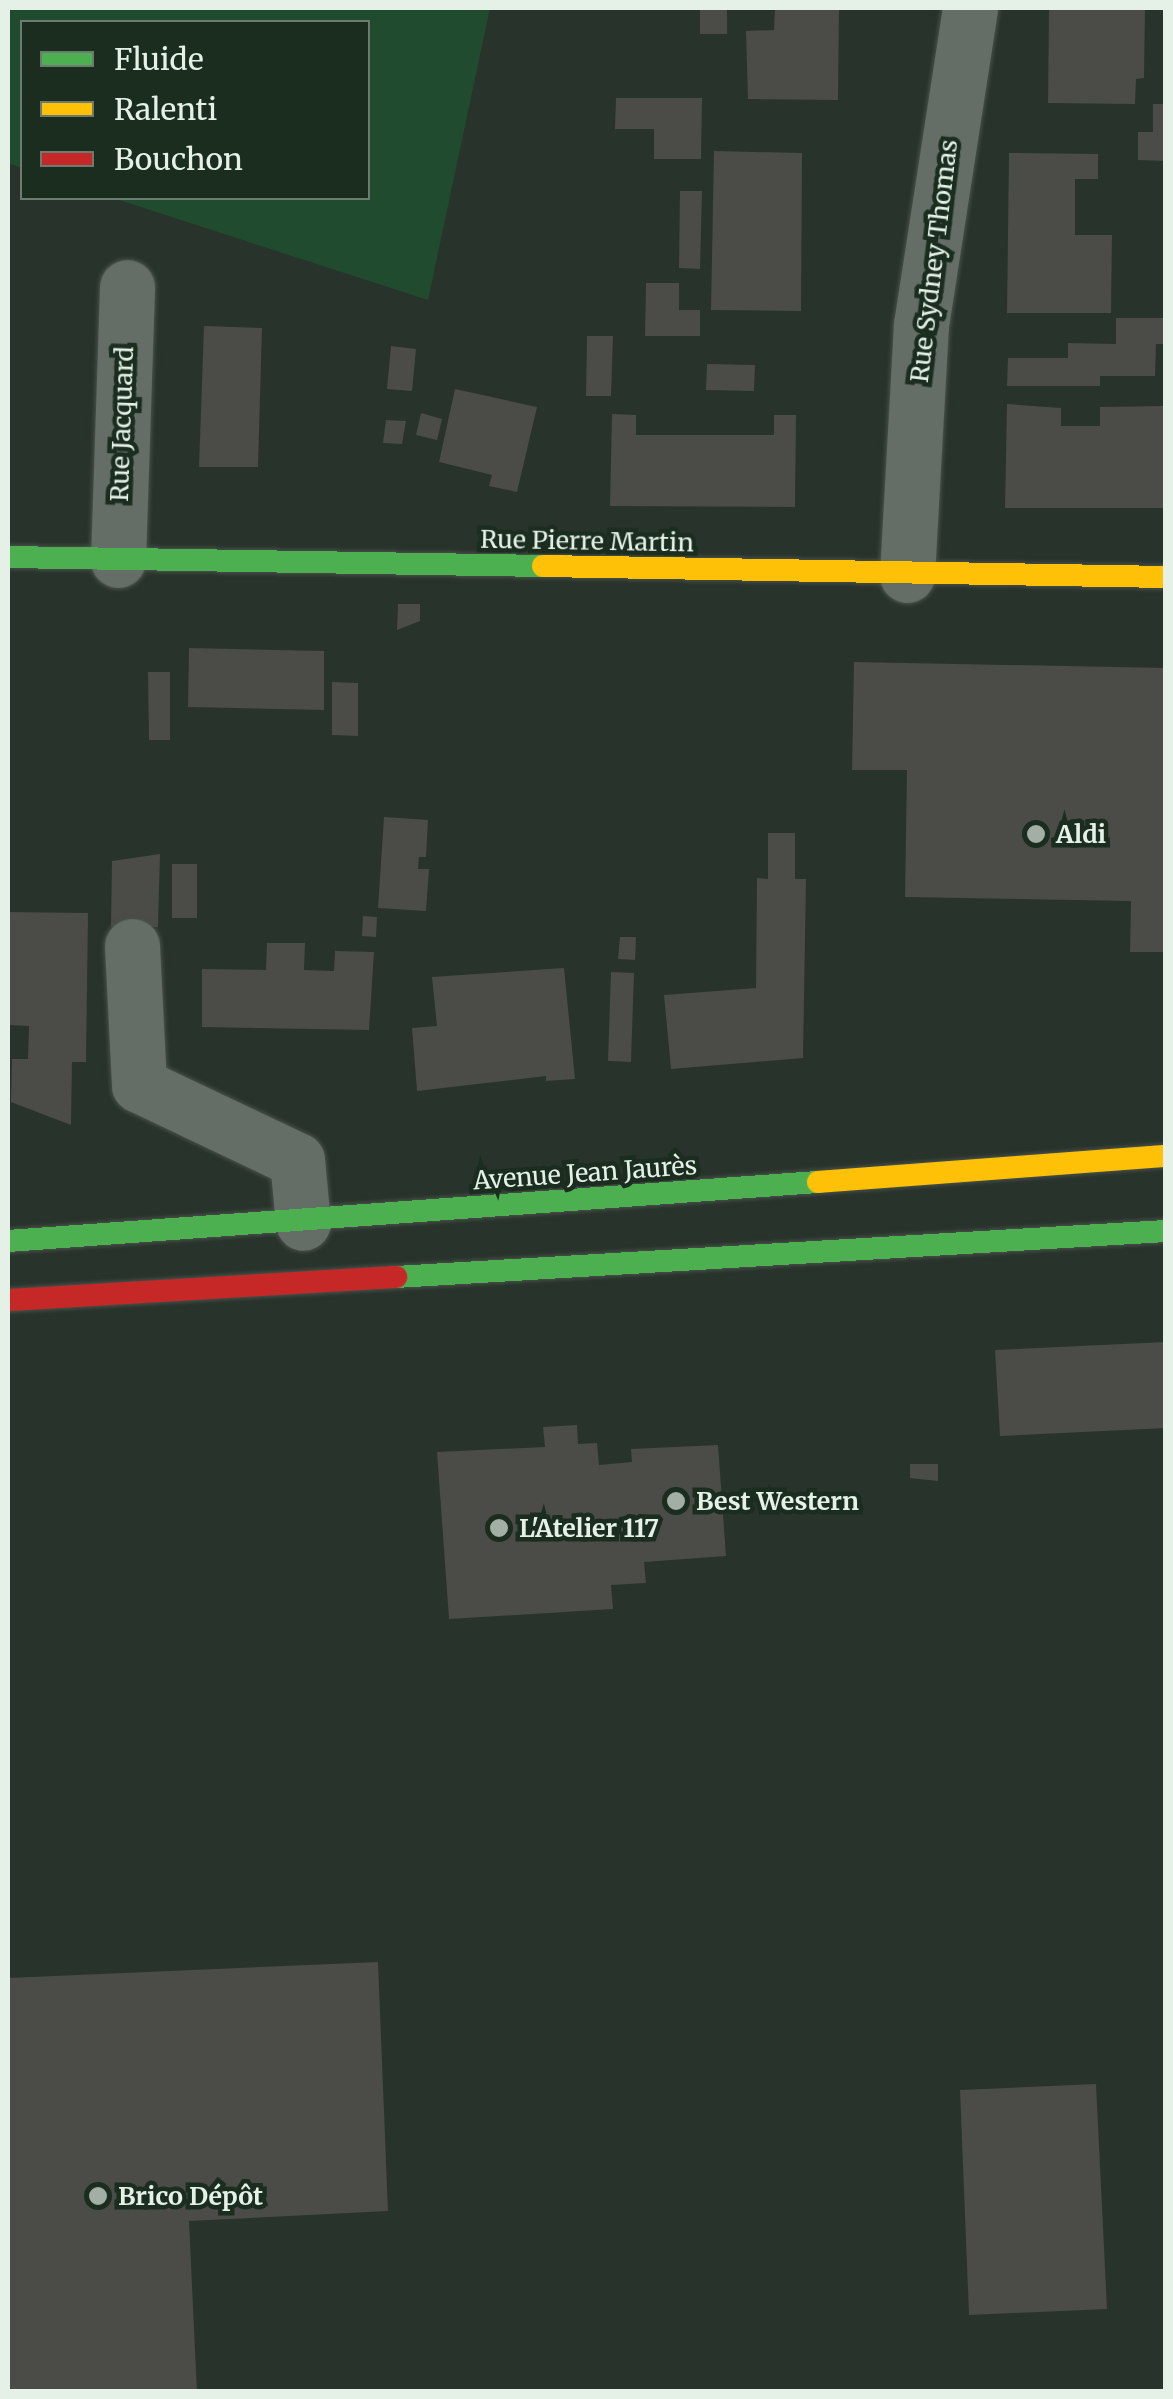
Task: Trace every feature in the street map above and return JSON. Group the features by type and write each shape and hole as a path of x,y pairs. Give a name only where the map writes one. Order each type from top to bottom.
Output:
{"main road":[{"name":"Rue Pierre Martin","path":"8,557 1166,577"},
{"name":"Avenue Jean Jaurès","path":"8,1241 303,1223 1166,1156"},
{"path":"8,1300 1166,1231"}],"street":[{"name":"Rue Sydney Thomas","path":"907,575 921,325 970,8"},
{"name":"Rue Jacquard","path":"118,560 127,287"},
{"path":"132,946 139,1085 297,1160 303,1223"}],"green space":[{"path":"8,8 490,8 428,300 119,200 370,200 370,20 20,20 20,167 8,163"}],"building":[{"path":"700,8 727,9 727,34 700,34"},
{"path":"775,8 839,8 838,100 748,99 746,31 774,30"},
{"path":"1049,8 1145,8 1144,78 1136,79 1135,104 1048,103"},
{"path":"616,98 702,98 701,159 654,159 654,129 615,129"},
{"path":"1153,104 1166,104 1166,161 1138,160 1138,132 1153,132"},
{"path":"714,151 802,153 801,311 711,310"},
{"path":"1009,153 1098,154 1098,179 1075,179 1075,235 1112,235 1111,313 1007,313"},
{"path":"680,191 702,191 700,269 679,268"},
{"path":"646,283 679,283 679,310 700,310 700,336 645,336"},
{"path":"1116,318 1166,318 1166,344 1156,344 1155,376 1100,376 1100,386 1007,386 1008,358 1068,358 1068,343 1116,344"},
{"path":"204,326 262,328 258,467 199,467"},
{"path":"587,336 613,336 611,396 586,396"},
{"path":"391,346 416,349 412,391 387,389"},
{"path":"707,364 755,365 754,391 706,390"},
{"path":"455,389 537,407 517,492 489,486 492,475 439,462"},
{"path":"1007,404 1061,408 1061,426 1100,426 1100,407 1166,406 1166,508 1005,508"},
{"path":"421,413 442,419 437,440 416,435"},
{"path":"612,414 636,415 636,435 774,435 774,415 796,415 795,507 610,506"},
{"path":"386,420 406,421 402,444 383,443"},
{"path":"398,604 420,604 420,621 397,630"},
{"path":"189,648 324,651 324,710 188,707"},
{"name":"Aldi","path":"854,662 1166,668 1166,952 1130,952 1131,901 905,897 907,770 852,770"},
{"path":"148,672 170,672 170,740 149,740"},
{"path":"332,682 358,683 358,736 332,735"},
{"path":"384,817 428,820 426,857 419,857 418,869 429,869 426,911 378,908"},
{"path":"768,833 795,833 795,879 806,879 803,1058 671,1069 664,995 756,988 757,878 768,879"},
{"path":"160,854 158,927 111,927 112,861"},
{"path":"172,864 197,864 197,918 172,918"},
{"path":"8,912 88,913 86,1062 72,1062 71,1125 11,1102 12,1059 28,1059 29,1026 8,1025"},
{"path":"363,916 377,917 376,937 362,936"},
{"path":"620,937 636,937 635,960 618,959"},
{"path":"267,943 305,943 304,970 334,971 335,951 374,952 369,1030 202,1027 202,969 266,970"},
{"path":"564,968 575,1079 546,1081 546,1076 417,1091 412,1028 437,1026 432,977"},
{"path":"611,972 634,973 631,1062 608,1061"},
{"path":"1166,1342 1166,1428 1000,1436 995,1350"},
{"path":"577,1425 578,1444 597,1443 599,1465 632,1462 631,1449 718,1445 726,1556 644,1562 646,1583 611,1585 613,1609 449,1619 437,1452 545,1447 543,1427"},
{"path":"910,1464 938,1464 938,1481 910,1478"},
{"name":"Brico Dépôt","path":"378,1962 388,2211 189,2221 197,2392 8,2392 8,1978"},
{"path":"1096,2084 1107,2309 969,2315 960,2090"}],"traffic: fast":[{"path":"8,557 543,566"},
{"path":"8,1241 818,1182"},
{"path":"396,1277 1166,1231"}],"traffic: slow":[{"path":"543,566 1166,577"},
{"path":"818,1182 1166,1156"}],"traffic: jam":[{"path":"8,1300 396,1277"}],"place":[{"name":"Aldi","path":"1036,834"},
{"name":"Best Western","path":"676,1501"},
{"name":"L'Atelier 117","path":"499,1528"},
{"name":"Brico Dépôt","path":"98,2196"}]}
